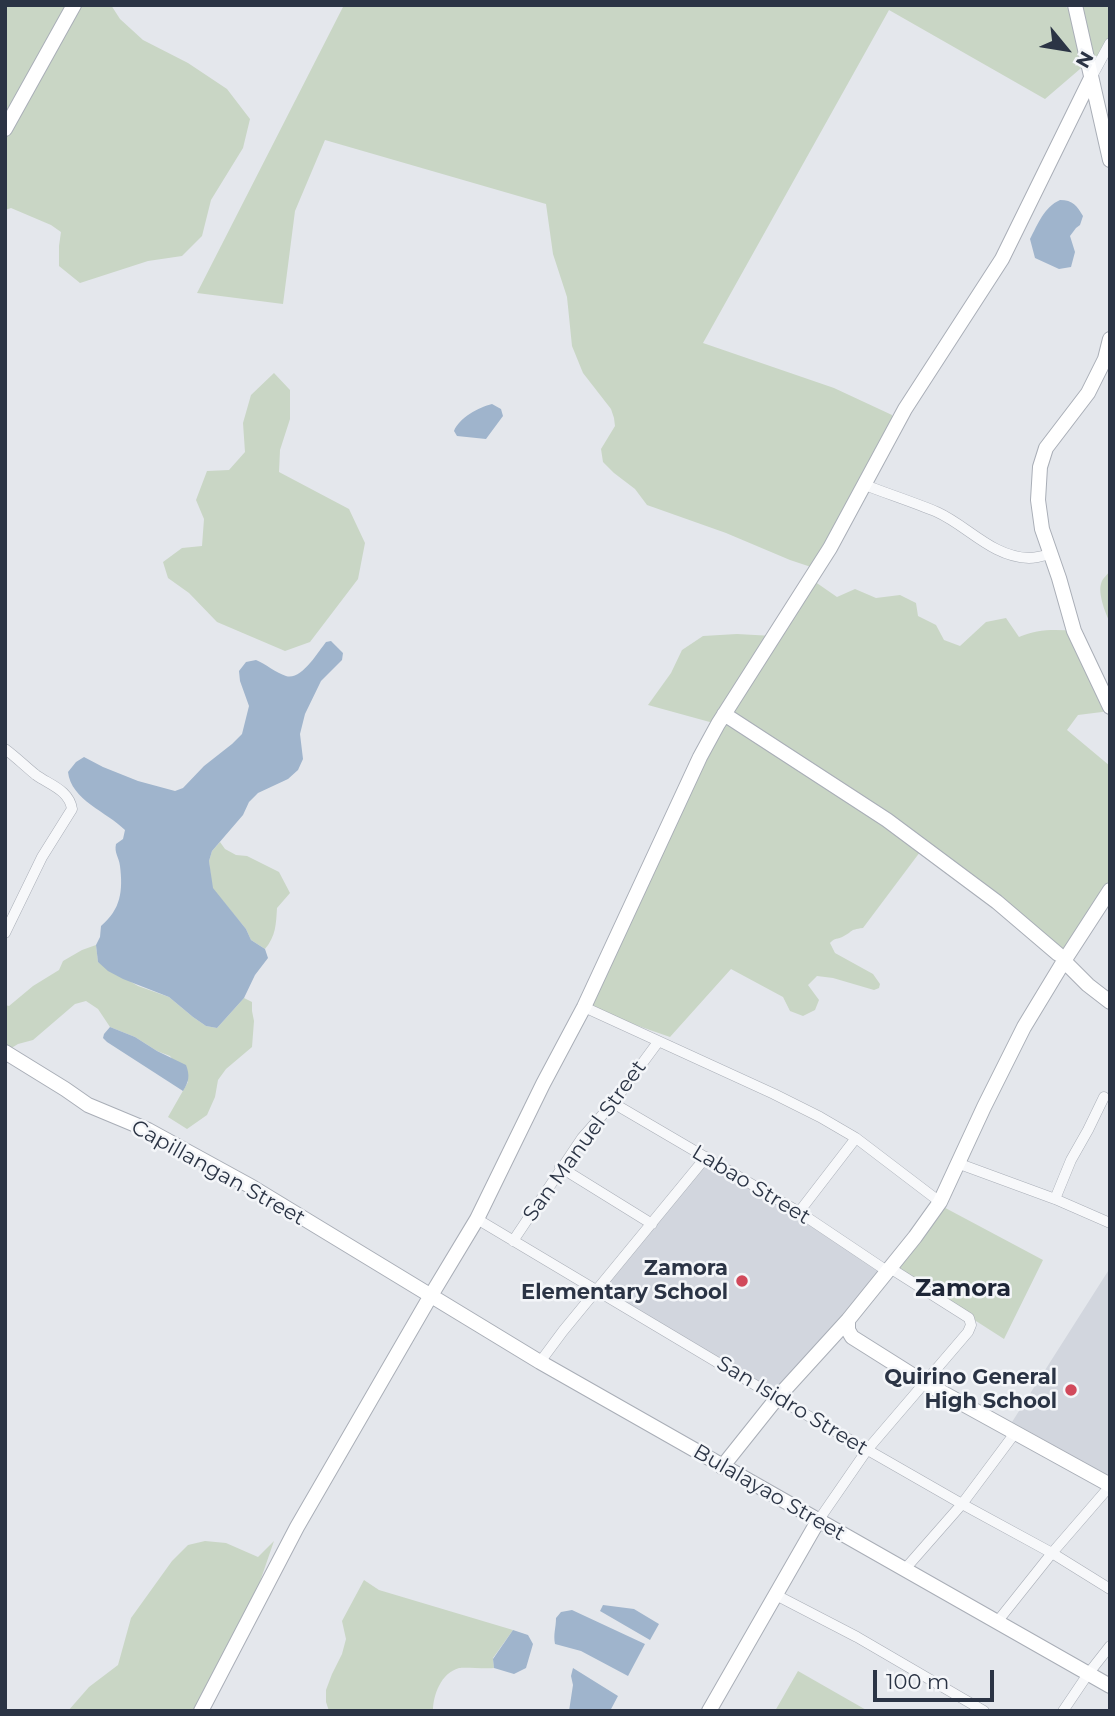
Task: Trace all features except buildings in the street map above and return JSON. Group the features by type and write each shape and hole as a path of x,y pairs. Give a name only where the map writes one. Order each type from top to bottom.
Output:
{"street":[{"path":"5,129 74,5"},
{"path":"1075,5 1110,160"},
{"path":"201,1711 297,1527 477,1219 584,1007 700,757 724,714 817,569 905,409 1002,258 1110,43"},
{"path":"1110,339 1105,359 1088,393 1046,448 1040,467 1038,500 1042,529 1074,631 1110,707"},
{"path":"865,485 935,511 996,549 1032,558 1050,554"},
{"path":"724,714 887,820 997,902 1110,1002"},
{"path":"5,749 39,777 56,786 70,800 72,809 42,857 5,933"},
{"path":"723,1467 777,1398 848,1320 940,1202 1019,1037 1061,957 1110,890"},
{"path":"584,1007 774,1094 856,1138 940,1202"},
{"name":"San Manuel Street","path":"513,1241 582,1138 613,1103 658,1042"},
{"name":"Capillangan Street","path":"5,1052 88,1105 148,1130 252,1187 430,1297"},
{"path":"1055,1199 1073,1156 1104,1097"},
{"name":"Labao Street","path":"613,1103 799,1212 888,1270 969,1318 971,1325 968,1332 925,1383"},
{"path":"799,1212 856,1138"},
{"path":"540,1362 706,1157"},
{"path":"957,1163 1055,1199 1110,1223"},
{"path":"561,1168 652,1224"},
{"name":"San Isidro Street","path":"477,1219 777,1398 1052,1553 1110,1589"},
{"name":"Bulalayao Street","path":"430,1297 1110,1686"},
{"path":"848,1320 848,1330 852,1337 925,1383 1110,1486 997,1622"},
{"path":"709,1711 818,1521 867,1450 925,1383"},
{"path":"905,1569 962,1504 1015,1433"},
{"path":"776,1595 857,1637 984,1711"},
{"path":"1063,1711 1110,1646"}],"shaded area":[{"name":"Zamora Elementary School","path":"706,1157 887,1271 777,1398 597,1290"},
{"name":"Quirino General High School","path":"1110,1268 1110,1477 1012,1422"}],"green space":[{"path":"5,5 111,5 120,19 143,40 188,63 227,89 250,119 243,148 211,200 202,236 182,256 148,261 80,283 59,266 61,232 11,208 5,210"},
{"path":"344,5 1062,5 1076,12 1075,5 1110,5 1110,43 1091,78 1087,63 1045,99 889,10 703,343 834,388 892,415 896,425 817,569 647,505 635,489 603,462 601,449 615,426 614,418 611,409 583,373 572,346 567,297 553,254 546,204 325,140 295,211 283,304 197,293"},
{"path":"274,373 290,390 290,419 280,450 279,472 349,509 365,543 358,579 310,642 285,651 217,622 189,593 168,578 163,562 182,548 202,546 204,519 196,500 207,471 229,470 245,452 243,423 251,395"},
{"path":"1110,570 1110,622 1102,603 1100,588"},
{"path":"811,579 837,597 855,589 876,598 900,595 916,603 918,616 936,625 944,640 960,646 986,622 1006,618 1019,637 1046,630 1074,631 1110,711 1078,715 1067,730 1110,766 1110,890 1064,961 923,848 863,928 853,930 830,943 835,953 873,974 880,984 879,988 874,990 817,976 808,985 819,1000 815,1010 803,1016 790,1011 783,997 731,969 670,1037 584,1007 717,724 648,705 671,673 682,650 703,636 773,636"},
{"path":"220,842 225,849 236,855 247,856 279,872 290,893 277,908 276,925 265,949 251,940 246,929 212,888 209,861 212,851"},
{"path":"96,945 98,962 138,986 169,997 206,1026 217,1028 244,998 252,1002 252,1047 226,1069 218,1080 215,1097 207,1115 187,1129 168,1117 188,1082 170,1056 110,1027 98,1009 86,1001 75,1004 33,1040 18,1044 5,1052 5,1005 9,1006 33,986 59,970 63,961"},
{"path":"936,1203 1043,1260 1004,1339 892,1267"},
{"path":"205,1541 226,1543 258,1557 274,1541 245,1625 201,1711 68,1711 89,1687 118,1665 131,1618 172,1561 188,1545"},
{"path":"364,1580 379,1590 513,1630 493,1658 494,1668 459,1668 447,1675 436,1692 433,1711 329,1711 326,1690 346,1639 342,1621"},
{"path":"798,1671 868,1711 775,1711"}],"water":[{"path":"1060,200 1074,204 1083,216 1080,225 1070,236 1075,252 1071,267 1059,269 1035,258 1030,239 1046,211"},
{"path":"492,404 501,409 503,416 486,439 457,436 454,431 465,418"},
{"path":"331,641 343,653 342,660 321,681 305,714 300,734 303,759 298,770 288,779 258,793 212,851 209,861 213,888 246,929 251,940 265,949 268,958 255,975 244,998 217,1028 206,1026 169,997 123,979 98,962 96,945 101,926 117,906 121,891 116,844 123,839 125,830 83,798 71,782 68,772 84,757 138,781 175,791 183,788 242,734 249,706 239,671 246,662 256,660 282,675 292,676 303,670 326,642"},
{"path":"110,1027 135,1037 186,1065 188,1078 183,1091 107,1042 103,1038"},
{"path":"603,1605 634,1609 659,1624 650,1640 600,1611"},
{"path":"572,1610 645,1644 628,1676 581,1651 555,1644 556,1618 561,1612"},
{"path":"513,1630 528,1635 533,1644 526,1668 514,1674 494,1668 493,1659"},
{"path":"573,1668 618,1696 610,1711 569,1711"}],"place":[{"name":"Zamora Elementary School","path":"742,1281"},
{"name":"Quirino General High School","path":"1071,1390"}],"district":[{"name":"Zamora","path":"963,1289"}]}
